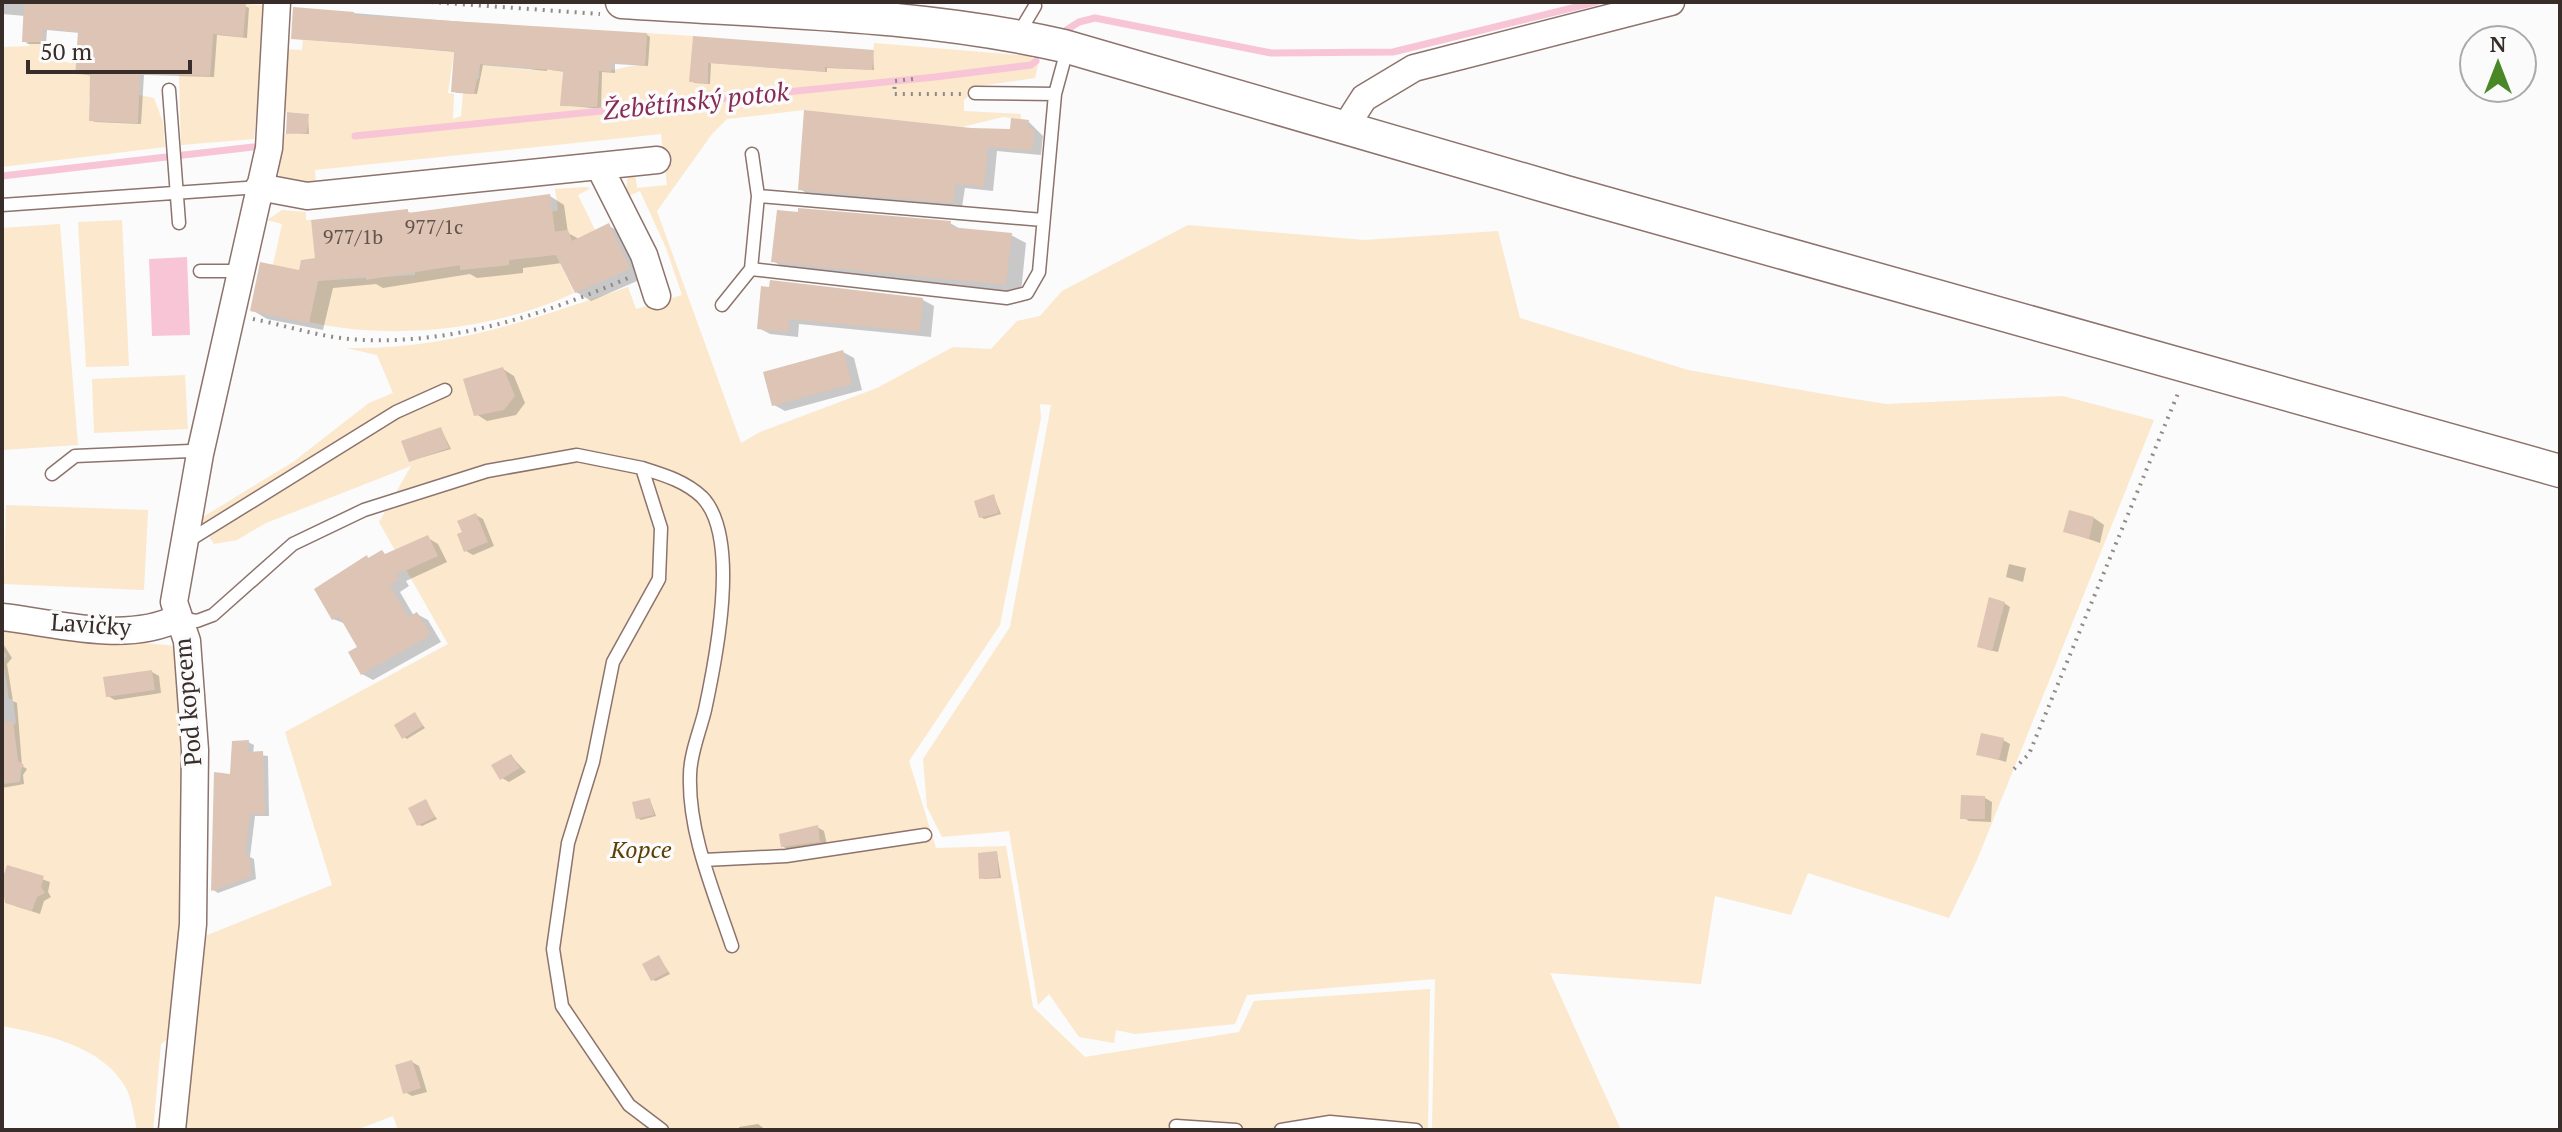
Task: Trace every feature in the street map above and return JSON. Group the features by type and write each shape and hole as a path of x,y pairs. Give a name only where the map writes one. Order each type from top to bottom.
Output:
{"street":[{"name":"Pod kopcem","path":"172,1130 193,908 195,750 187,641 174,602 200,454 269,148 277,2"},
{"path":"622,2 918,19 1048,42 1344,129 2560,471"},
{"path":"1344,129 1349,116 1364,98 1414,68 1671,2"},
{"path":"259,187 307,196 657,160"},
{"path":"599,166 648,269 657,296"},
{"name":"Lavičky","path":"2,617 120,631 161,627 178,618"}],"lane":[{"path":"751,269 1007,298 1027,293 1039,272 1055,94 1048,42 1035,6"},
{"path":"169,90 179,223"},
{"path":"975,93 1055,94"},
{"path":"722,305 751,269 758,196 752,154"},
{"path":"2,205 259,187"},
{"path":"758,196 1043,220"},
{"path":"200,271 240,271"},
{"path":"185,542 396,412 445,390"},
{"path":"52,474 75,456 190,451 200,454"},
{"path":"178,618 197,621 213,615 293,544 364,510 487,471 577,455 675,478 702,498 717,521 722,543 722,597 705,706 690,774 697,837 732,946"},
{"path":"642,468 661,528 659,579 613,662 593,762 568,843 553,949 562,1006 629,1105 662,1130"},
{"path":"704,860 786,856 925,835"},
{"path":"1281,1130 1330,1122 1416,1130"},
{"path":"1176,1126 1236,1130"}],"path":[{"path":"913,79 895,81 894,94 975,93"},
{"path":"231,314 347,339 412,340 496,325 584,297 648,269"},
{"path":"2014,769 2029,754 2163,422 2191,367"}],"green space":[{"path":"246,4 266,5 254,139 181,145 179,74 210,75 213,34 243,37"},
{"name":"Kopce","path":"647,33 693,36 690,82 707,83 708,63 824,72 825,67 872,70 874,43 1031,56 1038,65 1035,78 979,86 964,100 964,111 1021,114 1021,119 1003,117 962,127 804,110 727,119 712,134 657,211 741,443 760,432 877,388 953,347 991,349 1017,321 1040,316 1062,291 1188,225 1364,240 1498,231 1520,318 1688,370 1887,404 2063,396 2154,420 1977,860 1949,918 1808,873 1791,915 1715,896 1701,984 1550,973 1621,1130 1432,1130 1435,979 1247,995 1235,1024 1135,1034 1116,1030 1114,1043 1079,1037 1049,994 1038,1005 1009,831 942,837 927,807 923,759 1010,627 1051,405 1040,404 1041,418 1000,625 909,761 936,848 1006,846 1033,1007 1085,1057 1239,1032 1254,1001 1430,989 1428,1130 398,1130 393,1116 356,1130 184,1130 200,938 332,885 285,732 448,644 379,522 411,466 266,523 237,540 214,544 198,520 293,462 369,403 393,393 377,355 346,348 420,344 455,338 524,321 628,287 636,309 682,295 666,248 640,191 626,197 627,179 635,173 637,188 667,185 661,134 315,170 316,186 279,179 278,134 306,133 309,114 281,111 286,49 302,50 303,40 454,51 448,93 454,94 453,119 461,116 463,93 479,78 480,64 530,70 563,63 561,106 597,107 599,71 645,65"},
{"path":"29,42 43,42 43,60 75,63 75,74 119,76 97,97 89,97 89,121 137,123 139,95 154,98 163,122 165,147 2,167 2,47 29,46"},
{"path":"591,188 578,195 595,230 572,241 568,230 553,232 552,212 558,210 555,189"},
{"path":"282,210 306,212 306,220 311,220 316,258 301,260 299,270 273,265 282,224 267,220"},
{"path":"122,220 129,366 86,367 78,222"},
{"path":"60,224 78,445 2,450 2,228"},
{"path":"556,255 574,293 511,316 410,331 375,331 309,322 318,281 415,275 415,271 460,265 461,270 509,265 509,260"},
{"path":"185,375 188,429 94,433 92,379"},
{"path":"6,505 148,510 144,590 4,584"},
{"path":"2,630 177,646 184,839 181,984 177,1032 161,1044 153,1130 137,1130 126,1088 103,1062 71,1044 2,1026 2,784 20,782 22,764 18,761 13,699 9,699 3,661 7,656 2,649"}],"shaded area":[{"path":"187,257 190,335 152,336 149,259"}],"building":[{"path":"24,2 246,4 243,37 213,34 210,76 140,74 138,123 89,121 90,75 75,74 78,32 43,29 43,42 22,42"},
{"path":"293,7 354,12 354,15 647,33 645,65 612,63 611,72 599,71 597,107 560,106 563,71 480,64 474,94 451,92 454,51 291,39"},
{"path":"693,36 874,50 872,70 825,67 825,72 708,63 708,83 689,82"},
{"path":"804,110 971,128 1010,129 1011,118 1029,120 1028,128 1035,129 1032,151 988,147 984,187 956,184 953,203 798,190"},
{"path":"287,112 309,114 307,133 286,134"},
{"path":"550,194 555,232 568,230 572,241 609,223 630,269 575,293 556,255 509,260 509,265 460,270 460,265 366,280 366,276 318,281 309,323 250,311 260,262 299,270 301,260 315,258 311,220 408,209 408,213"},
{"path":"798,208 951,221 950,227 1012,233 1006,285 771,262 777,210 798,212"},
{"path":"770,280 923,298 920,332 789,319 788,332 757,329 761,286 769,287"},
{"path":"843,350 852,384 772,406 763,372"},
{"path":"503,367 515,396 504,410 474,416 463,379"},
{"path":"441,427 449,448 409,462 401,441"},
{"path":"994,494 999,513 979,518 974,501"},
{"path":"2069,510 2094,517 2089,539 2063,532"},
{"path":"476,513 488,542 464,552 457,534 462,532 457,521"},
{"path":"428,535 438,556 396,575 399,580 390,585 408,617 417,612 431,635 361,675 348,652 357,647 339,616 332,620 314,589 367,555 368,558 382,550 385,554"},
{"path":"1989,597 2005,602 1992,651 1977,647"},
{"path":"152,670 155,690 106,697 103,677"},
{"path":"415,712 423,726 402,739 394,725"},
{"path":"13,721 18,761 24,765 19,772 20,781 2,784 2,722"},
{"path":"1981,733 2004,738 1999,760 1976,755"},
{"path":"249,740 248,752 263,751 265,815 250,814 245,854 249,854 251,877 211,891 214,772 230,774 232,741"},
{"path":"511,754 520,768 500,780 491,765"},
{"path":"1961,795 1985,796 1985,819 1960,819"},
{"path":"650,798 654,815 636,819 632,802"},
{"path":"426,799 435,817 417,826 408,808"},
{"path":"818,825 820,842 781,847 779,834"},
{"path":"997,851 999,877 979,879 978,853"},
{"path":"7,865 44,876 41,887 45,893 37,897 32,911 5,903 2,881"},
{"path":"659,955 668,972 651,981 642,964"},
{"path":"412,1060 421,1088 403,1094 395,1065"}],"waterway":[{"name":"Žebětínský potok","path":"1065,31 1079,22 1095,18 1271,53 1393,52 1596,2"},
{"name":"Žebětínský potok","path":"355,136 935,77 1031,65 1036,61"},
{"name":"Žebětínský potok","path":"2,176 253,147"}]}
